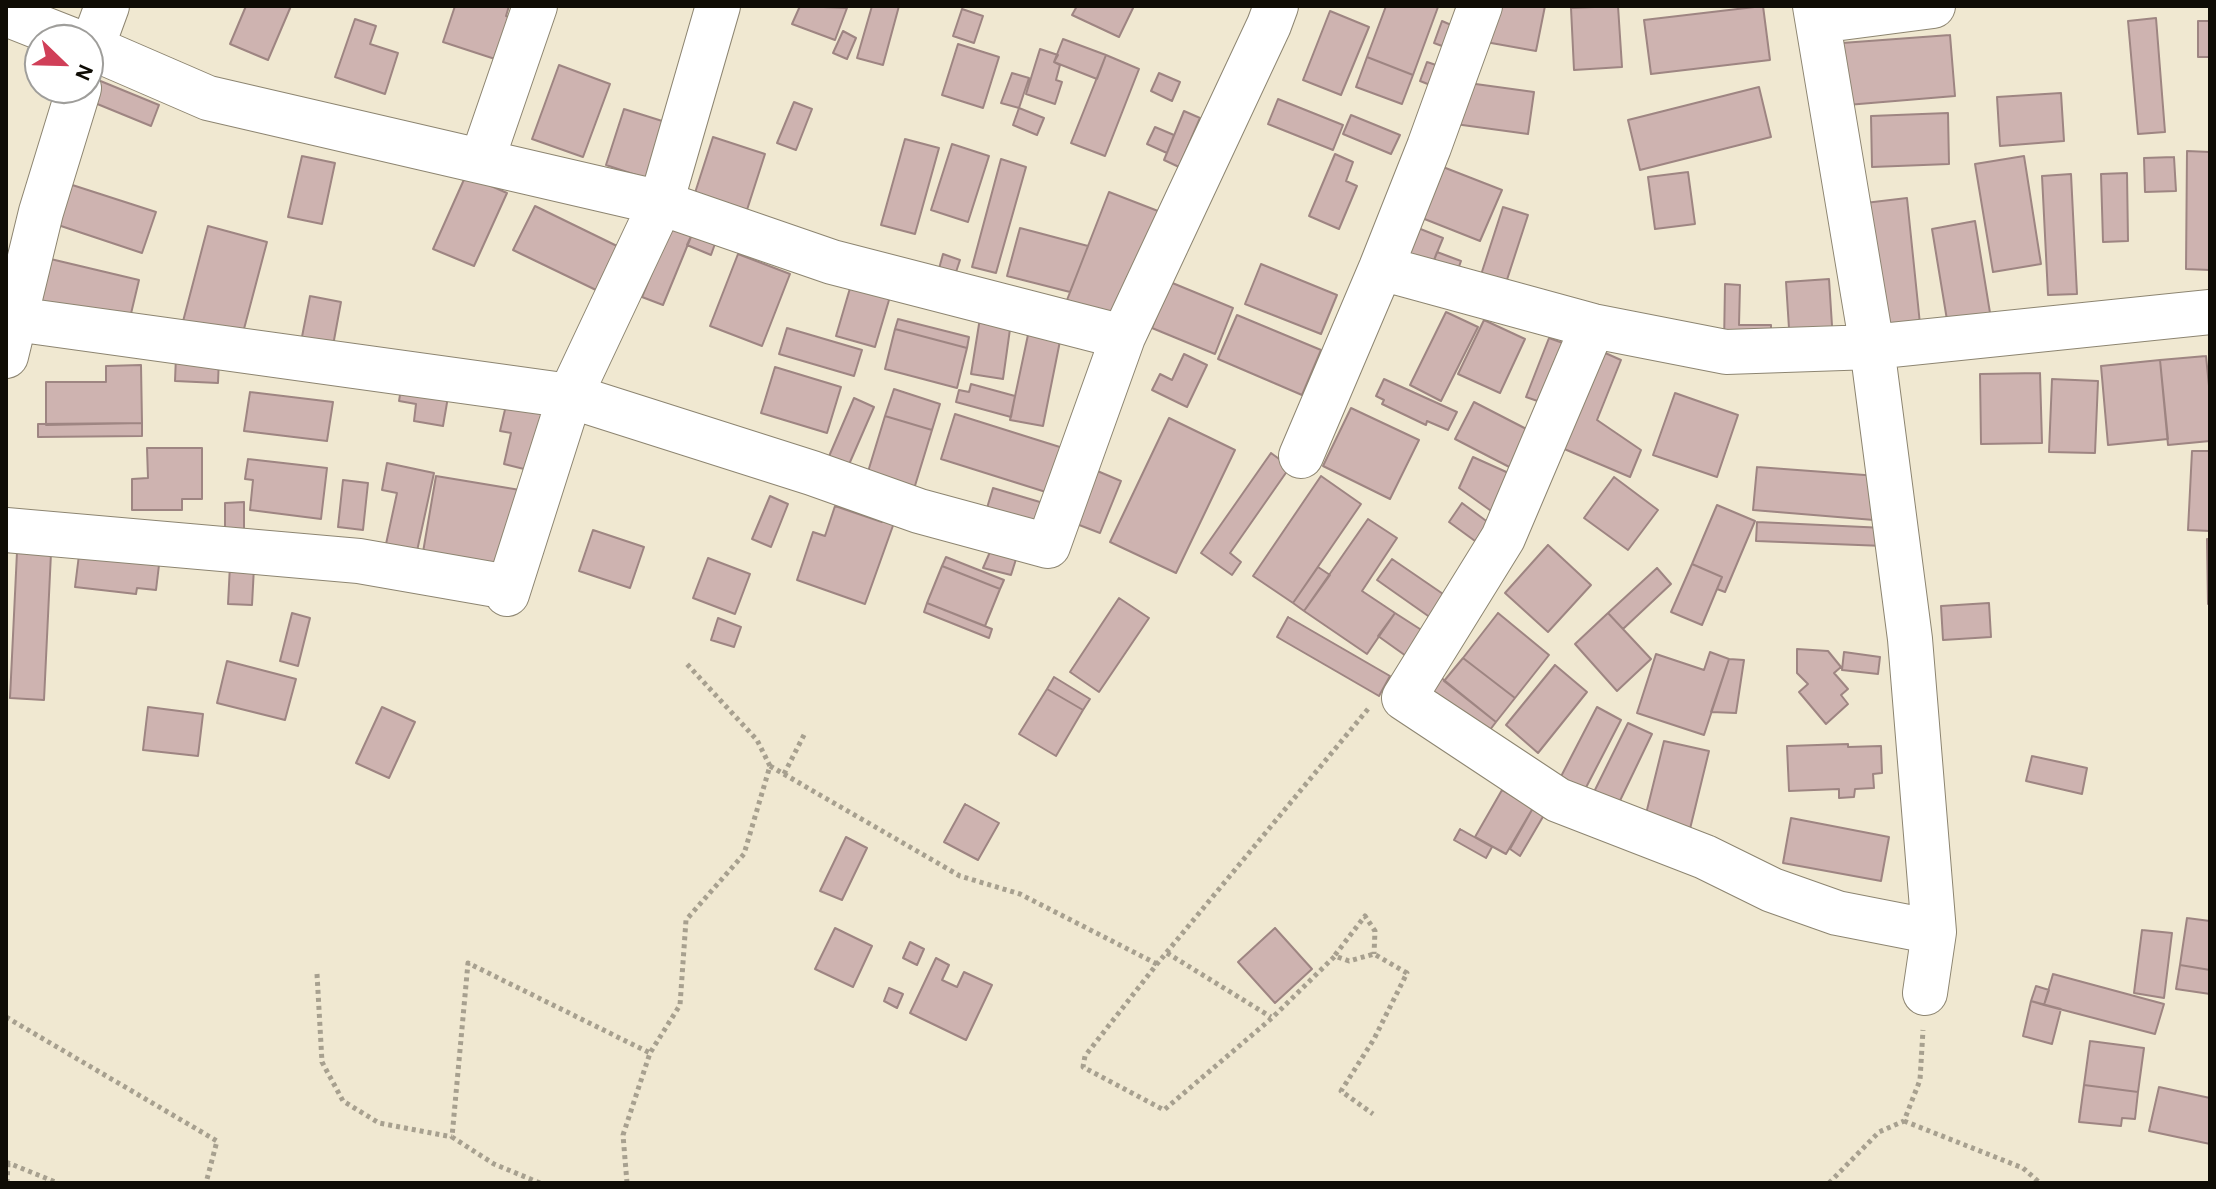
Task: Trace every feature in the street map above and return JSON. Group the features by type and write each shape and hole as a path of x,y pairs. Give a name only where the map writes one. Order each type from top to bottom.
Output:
{"street":[{"path":"482,160 535,6"},
{"path":"6,530 359,561 508,591 570,396 661,203 718,6"},
{"path":"65,104 24,209 11,338 570,396 812,473 919,511 1048,546 1123,337 1276,6"},
{"path":"1301,456 1381,268 1480,6"},
{"path":"1925,993 1934,932 1910,639 1872,347 1816,13 1933,6"},
{"path":"6,14 25,24"},
{"path":"104,63 208,98 661,203 832,262 1123,337"},
{"path":"1381,268 1593,326 1726,352 1872,347 2210,312"},
{"path":"1593,326 1503,538 1404,698 1558,800 1705,857 1785,895 1837,913 1934,932"}],"path":[{"path":"686,663 757,740 770,766 960,876 1020,894 1157,964"},
{"path":"1374,954 1375,931 1365,916 1335,956 1272,1018 1164,1110 1083,1067 1085,1056 1157,964 1368,709 1404,698"},
{"path":"784,774 805,733"},
{"path":"627,1183 623,1135 650,1053 680,1005 686,920 744,854 770,766"},
{"path":"1167,953 1272,1018"},
{"path":"1335,956 1349,961 1374,954 1407,973 1374,1039 1341,1091 1373,1114"},
{"path":"452,1137 468,963 650,1053"},
{"path":"317,974 322,1062 343,1101 379,1123 452,1137 494,1164 540,1183"},
{"path":"1829,1183 1879,1132 1904,1121 1920,1080 1925,993"},
{"path":"6,1017 217,1141 206,1183"},
{"path":"1904,1121 2023,1168 2040,1183"},
{"path":"7,1183 7,1162 58,1183"}],"building":[{"path":"246,6 291,6 268,60 230,44"},
{"path":"455,6 509,6 506,16 512,18 498,60 443,42"},
{"path":"800,6 847,8 835,40 792,24"},
{"path":"872,6 899,6 883,65 857,58"},
{"path":"1077,6 1134,6 1119,37 1072,15"},
{"path":"1386,6 1438,7 1413,75 1367,57"},
{"path":"1487,6 1545,6 1536,51 1480,41"},
{"path":"1618,6 1622,67 1574,70 1571,8"},
{"path":"1763,6 1770,60 1651,74 1644,20"},
{"path":"962,9 983,16 974,43 953,36"},
{"path":"1330,11 1369,27 1341,95 1303,80"},
{"path":"2156,18 2165,132 2138,134 2128,21"},
{"path":"355,19 376,26 370,44 398,53 385,94 335,77"},
{"path":"1442,21 1458,28 1450,49 1434,43"},
{"path":"2198,21 2210,21 2210,57 2198,57"},
{"path":"843,31 856,38 847,59 833,53"},
{"path":"1950,35 1955,96 1847,105 1842,43"},
{"path":"1063,39 1106,55 1097,79 1054,62"},
{"path":"958,44 999,57 983,108 942,95"},
{"path":"1040,49 1058,55 1054,62 1060,65 1056,80 1062,82 1055,104 1026,94"},
{"path":"1106,55 1139,69 1105,156 1071,143"},
{"path":"1367,57 1413,75 1402,104 1356,87"},
{"path":"1427,62 1445,68 1438,88 1420,81"},
{"path":"559,65 610,84 583,157 532,139"},
{"path":"1012,73 1029,78 1019,108 1001,103"},
{"path":"1159,73 1180,82 1172,101 1151,91"},
{"path":"104,82 159,105 151,126 97,104 104,104"},
{"path":"1461,82 1534,92 1528,134 1455,124"},
{"path":"1759,87 1771,137 1640,170 1628,120"},
{"path":"2061,93 2064,141 2000,146 1997,97"},
{"path":"1278,99 1343,125 1333,150 1268,124"},
{"path":"794,102 812,109 796,150 777,143"},
{"path":"1019,108 1044,118 1037,135 1013,125"},
{"path":"624,109 675,125 654,190 642,177 606,165"},
{"path":"1184,111 1200,118 1179,167 1164,160"},
{"path":"1948,113 1949,164 1872,167 1871,116"},
{"path":"1351,115 1400,135 1391,154 1343,134"},
{"path":"1155,127 1174,135 1167,153 1147,144"},
{"path":"713,137 765,154 745,216 693,199"},
{"path":"905,139 939,148 915,234 881,225"},
{"path":"952,144 989,156 968,222 931,210"},
{"path":"2187,151 2210,152 2210,270 2186,269"},
{"path":"1335,154 1353,162 1346,181 1357,186 1339,229 1309,216"},
{"path":"302,156 335,163 322,224 288,217"},
{"path":"2024,156 2041,264 1993,272 1975,164"},
{"path":"2174,157 2176,191 2145,192 2144,158"},
{"path":"1001,159 1026,167 996,273 972,267"},
{"path":"1443,167 1502,190 1480,241 1422,218"},
{"path":"1688,172 1695,224 1655,229 1648,177"},
{"path":"2127,173 2128,241 2103,242 2101,174"},
{"path":"2071,174 2077,294 2048,295 2042,176"},
{"path":"466,175 507,193 474,266 433,249"},
{"path":"63,182 156,212 142,253 49,222"},
{"path":"1109,192 1158,211 1116,319 1067,300"},
{"path":"1907,198 1920,324 1878,329 1865,203"},
{"path":"535,206 617,246 596,290 513,250"},
{"path":"1503,207 1528,215 1503,292 1478,284"},
{"path":"1975,221 1992,325 1949,332 1932,229"},
{"path":"672,223 693,232 663,305 642,297"},
{"path":"208,226 267,242 240,344 181,329"},
{"path":"1020,228 1088,246 1070,292 1007,276"},
{"path":"1418,228 1443,238 1432,265 1407,255"},
{"path":"693,232 716,241 711,255 687,245"},
{"path":"1437,252 1461,261 1456,275 1432,265"},
{"path":"738,254 790,274 762,346 710,326"},
{"path":"943,254 960,260 953,281 937,276"},
{"path":"38,256 139,280 129,322 28,298"},
{"path":"1261,264 1337,295 1321,334 1245,304"},
{"path":"853,278 892,290 875,347 836,336"},
{"path":"1829,279 1833,341 1790,344 1786,282"},
{"path":"1170,282 1233,308 1215,354 1152,328"},
{"path":"1725,284 1740,285 1739,325 1771,325 1771,345 1724,345"},
{"path":"310,296 341,302 330,362 298,357"},
{"path":"1446,312 1478,327 1441,401 1410,385"},
{"path":"1237,315 1321,350 1302,395 1218,359"},
{"path":"980,318 1011,322 1003,379 971,374"},
{"path":"898,319 969,337 967,348 895,329"},
{"path":"1484,320 1525,339 1500,393 1458,374"},
{"path":"787,328 862,350 854,376 779,354"},
{"path":"895,329 967,348 957,388 885,369"},
{"path":"1029,330 1061,336 1043,426 1010,420"},
{"path":"1549,338 1574,347 1552,406 1526,397"},
{"path":"1603,352 1621,360 1597,420 1641,450 1630,477 1562,448"},
{"path":"1184,354 1207,365 1187,407 1152,390 1160,374 1172,380"},
{"path":"176,356 219,358 218,383 175,381"},
{"path":"2206,356 2210,441 2168,445 2160,360"},
{"path":"2160,360 2168,439 2108,445 2101,366"},
{"path":"141,365 142,423 46,425 46,382 106,382 106,366"},
{"path":"775,367 841,387 827,433 761,413"},
{"path":"2040,373 2042,443 1981,444 1980,374"},
{"path":"1384,379 1457,412 1448,430 1427,421 1426,425 1382,404 1384,400 1376,396"},
{"path":"2052,379 2098,381 2095,453 2049,452"},
{"path":"402,383 449,391 443,426 414,421 416,404 399,401"},
{"path":"971,384 1015,396 1011,417 956,402 959,390 969,392"},
{"path":"894,389 940,404 932,430 885,416"},
{"path":"250,392 333,402 327,441 244,431"},
{"path":"1675,393 1738,415 1717,477 1653,455"},
{"path":"854,398 874,407 847,469 827,461"},
{"path":"507,401 543,410 528,470 504,464 511,433 500,431"},
{"path":"1474,402 1538,435 1519,472 1455,439"},
{"path":"1351,408 1419,440 1390,499 1323,466"},
{"path":"955,414 1063,448 1049,493 941,459"},
{"path":"885,416 932,430 914,489 867,475"},
{"path":"1169,418 1235,450 1176,573 1110,542"},
{"path":"142,423 142,436 38,437 38,424"},
{"path":"147,448 202,448 202,499 182,499 182,510 132,510 132,479 148,478"},
{"path":"2192,451 2210,451 2210,531 2188,530"},
{"path":"1271,453 1290,467 1230,553 1241,562 1232,575 1201,553"},
{"path":"1473,457 1513,475 1494,513 1459,488"},
{"path":"248,459 327,468 321,519 250,510 253,480 245,479"},
{"path":"387,463 434,473 417,551 386,544 397,493 382,490"},
{"path":"1757,467 1878,476 1874,520 1753,510"},
{"path":"1095,470 1121,481 1100,533 1074,523"},
{"path":"436,476 520,490 506,572 422,558"},
{"path":"1321,476 1361,504 1293,603 1253,576"},
{"path":"1614,477 1658,510 1628,550 1584,518"},
{"path":"343,480 368,483 363,530 338,527"},
{"path":"993,488 1050,505 1044,525 987,508"},
{"path":"770,496 788,504 771,547 752,539"},
{"path":"244,502 244,530 225,531 225,503"},
{"path":"1462,503 1489,523 1475,541 1449,522"},
{"path":"1717,505 1755,521 1725,592 1717,589 1722,577 1692,564"},
{"path":"835,506 882,522 884,517 895,520 865,604 797,580 813,532 825,536"},
{"path":"1368,519 1397,538 1362,591 1395,613 1367,654 1304,611"},
{"path":"1757,522 1885,528 1884,546 1756,541"},
{"path":"593,530 644,547 630,588 579,571"},
{"path":"2207,539 2210,539 2210,604 2208,604"},
{"path":"993,545 1017,556 1011,575 983,568"},
{"path":"1548,545 1591,585 1548,632 1505,593"},
{"path":"17,552 51,553 44,700 10,698"},
{"path":"79,555 159,565 156,590 137,588 136,594 75,587"},
{"path":"946,557 1004,580 1000,589 942,566"},
{"path":"708,558 750,574 735,614 693,598"},
{"path":"1392,559 1446,596 1431,618 1377,580"},
{"path":"1692,564 1722,577 1702,625 1671,612"},
{"path":"230,565 254,567 252,605 228,604"},
{"path":"942,566 1000,589 985,626 927,603"},
{"path":"1318,567 1330,575 1304,611 1293,603"},
{"path":"1657,568 1671,584 1623,629 1608,613"},
{"path":"1119,598 1149,618 1099,692 1070,672"},
{"path":"927,603 992,629 989,638 924,612"},
{"path":"1989,603 1991,637 1943,640 1941,606"},
{"path":"292,613 310,618 298,666 280,661"},
{"path":"1395,613 1423,631 1406,656 1378,636"},
{"path":"1498,613 1549,655 1515,698 1463,658"},
{"path":"1608,613 1651,659 1617,691 1575,644"},
{"path":"1288,617 1390,676 1379,696 1277,637"},
{"path":"718,618 741,627 734,647 711,640"},
{"path":"1797,649 1828,651 1841,667 1834,673 1848,689 1841,695 1848,704 1826,724 1799,692 1808,684 1797,673"},
{"path":"1710,652 1729,659 1704,735 1637,713 1656,654 1704,670"},
{"path":"1844,652 1880,657 1878,674 1842,670"},
{"path":"1463,658 1515,698 1496,722 1444,681"},
{"path":"1729,659 1744,660 1736,713 1711,712"},
{"path":"227,661 296,679 285,720 217,703"},
{"path":"1555,665 1587,692 1538,753 1506,725"},
{"path":"1439,676 1496,722 1480,743 1422,697"},
{"path":"1054,677 1090,699 1083,710 1047,689"},
{"path":"1047,689 1083,710 1056,756 1019,734"},
{"path":"148,707 203,714 198,756 143,750"},
{"path":"382,707 415,722 389,778 356,763"},
{"path":"1597,707 1621,720 1579,801 1555,788"},
{"path":"1628,723 1652,734 1615,811 1591,798"},
{"path":"1664,741 1709,751 1689,833 1644,822"},
{"path":"1848,744 1848,747 1881,746 1882,773 1873,774 1874,788 1855,789 1854,797 1839,798 1839,789 1789,791 1787,746"},
{"path":"2032,756 2087,768 2082,794 2026,781"},
{"path":"1502,790 1533,808 1506,854 1475,837"},
{"path":"965,804 999,823 978,860 944,842"},
{"path":"1533,808 1544,815 1520,856 1510,849"},
{"path":"1791,818 1889,837 1881,881 1783,863"},
{"path":"1460,829 1492,847 1486,858 1454,840"},
{"path":"846,837 867,848 842,900 820,891"},
{"path":"2187,918 2210,921 2210,970 2180,965"},
{"path":"835,928 872,946 853,987 815,969"},
{"path":"1275,928 1312,969 1275,1003 1238,962"},
{"path":"2142,930 2172,933 2164,998 2134,993"},
{"path":"910,942 924,949 917,965 903,958"},
{"path":"936,958 949,965 942,980 957,987 964,972 992,985 966,1040 910,1013"},
{"path":"2180,965 2210,970 2210,994 2176,989"},
{"path":"2053,974 2164,1004 2155,1034 2044,1005"},
{"path":"2036,986 2049,990 2044,1005 2031,1001"},
{"path":"889,988 903,994 897,1008 884,1001"},
{"path":"2031,1001 2061,1009 2052,1044 2023,1036"},
{"path":"2090,1041 2144,1048 2138,1092 2084,1085"},
{"path":"2084,1085 2138,1092 2135,1119 2122,1118 2121,1126 2079,1122"},
{"path":"2159,1087 2210,1098 2210,1144 2149,1131"}]}
